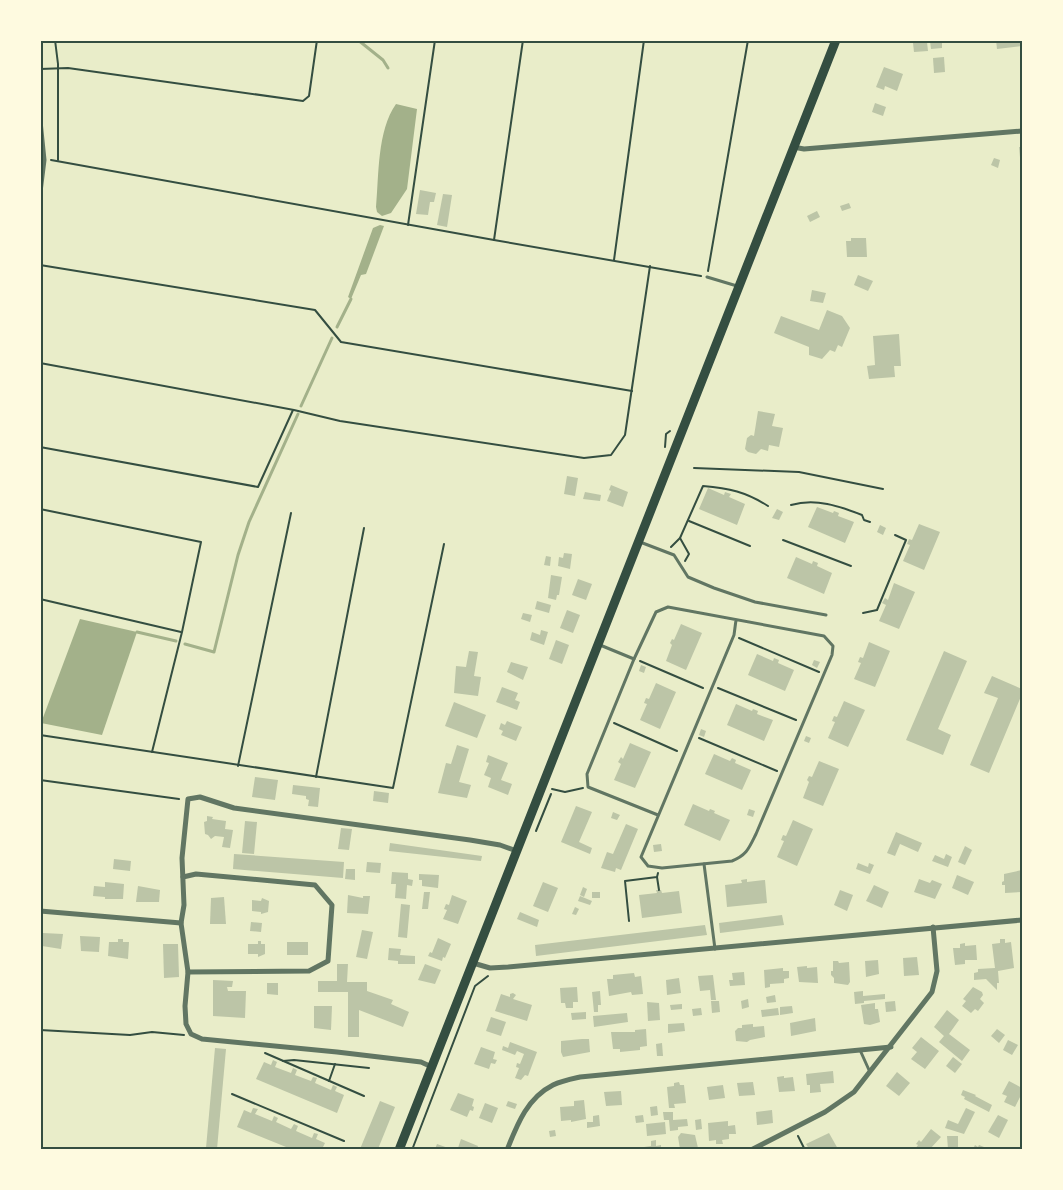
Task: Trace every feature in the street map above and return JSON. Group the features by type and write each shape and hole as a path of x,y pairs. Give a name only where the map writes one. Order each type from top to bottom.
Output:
{"main road":[{"path":"399,1149 836,40"}],"street":[{"path":"40,121 44,160 40,192"},
{"path":"793,147 804,149 1023,131"},
{"path":"432,1067 421,1062 202,1039 191,1034 186,1024 188,972 181,922 184,904 182,858 188,799 200,797 234,808 470,840 500,845 516,851"},
{"path":"183,877 196,874 315,885 332,905 328,961 309,971 188,972"},
{"path":"40,911 181,922"},
{"path":"473,963 490,968 716,950 1023,920"},
{"path":"751,1149 825,1112 854,1092 891,1047 932,992 936,971 933,927"},
{"path":"507,1149 520,1117 536,1099 552,1086 580,1077 891,1047"}],"lane":[{"path":"707,277 739,286"},
{"path":"639,541 674,555 688,577 714,588 755,602 826,615"},
{"path":"658,814 588,787 587,774 634,659 656,612 668,607 824,636 833,646 824,674 756,834 742,857 732,861 704,864 660,868 648,866 640,857 734,635 736,620"},
{"path":"598,644 634,659"},
{"path":"704,864 716,950"},
{"path":"860,1050 870,1072"}],"path":[{"path":"55,40 58,69 58,160"},
{"path":"40,69 68,68 303,101 309,96 316,40"},
{"path":"408,225 435,40"},
{"path":"494,240 523,40"},
{"path":"614,260 644,40"},
{"path":"44,160 58,160 408,225 707,277 748,40"},
{"path":"40,265 315,310 341,342 632,391"},
{"path":"40,363 294,410 340,421 584,458 611,455 625,435 650,266"},
{"path":"40,447 258,488 294,410"},
{"path":"694,468 799,472 883,489"},
{"path":"667,552 680,538 703,486 731,488 754,497 768,506"},
{"path":"791,505 815,501 840,506 862,515 864,520 870,522"},
{"path":"40,509 201,542 182,632 152,752"},
{"path":"238,766 291,513"},
{"path":"688,520 750,546"},
{"path":"316,777 364,528"},
{"path":"863,613 876,610 906,540 895,535"},
{"path":"680,538 689,554 682,567"},
{"path":"783,540 851,566"},
{"path":"40,735 393,788 444,544"},
{"path":"40,599 182,632"},
{"path":"734,635 824,674"},
{"path":"634,659 710,691"},
{"path":"712,686 803,723"},
{"path":"609,721 683,754"},
{"path":"691,735 782,773"},
{"path":"40,780 171,799 188,799"},
{"path":"552,789 565,792 588,787"},
{"path":"659,890 657,877 660,868"},
{"path":"629,921 625,881 657,877"},
{"path":"412,1149 476,986 489,975 490,968"},
{"path":"40,1030 130,1035 152,1032 191,1034"},
{"path":"256,1044 267,1055 364,1096"},
{"path":"329,1081 337,1052"},
{"path":"280,1061 294,1060 369,1068"},
{"path":"232,1094 344,1141"},
{"path":"794,1128 805,1149"}],"shaded area":[{"path":"396,104 417,109 407,189 391,213 382,216 377,212 376,207 380,154 385,127"},
{"path":"384,226 366,274 361,275 351,299 348,297 373,228"},
{"path":"80,619 137,632 102,735 41,723"}],"building":[{"path":"938,40 938,43 942,43 942,48 931,49 930,41"},
{"path":"996,40 1022,40 1022,46 997,49"},
{"path":"927,42 928,51 914,52 913,43"},
{"path":"944,57 945,72 934,73 933,58"},
{"path":"884,67 903,74 897,91 885,86 884,90 876,87"},
{"path":"875,103 886,107 883,116 872,112"},
{"path":"1019,147 1022,147 1022,168 1021,168"},
{"path":"994,158 1000,160 998,168 991,165"},
{"path":"420,190 436,193 434,202 430,202 428,215 416,214"},
{"path":"443,194 452,195 447,227 437,225"},
{"path":"849,203 851,208 842,211 840,206"},
{"path":"817,211 820,217 810,222 807,216"},
{"path":"851,238 866,238 867,257 847,257 846,241 851,241"},
{"path":"858,275 873,281 868,291 854,285"},
{"path":"812,290 826,293 823,303 810,301"},
{"path":"827,310 842,316 850,328 842,347 838,345 835,352 830,350 822,359 809,355 809,347 774,333 781,316 819,330"},
{"path":"899,334 901,366 894,366 895,377 869,379 867,366 875,365 873,336"},
{"path":"758,411 775,414 772,426 783,428 779,447 769,445 768,451 761,449 756,454 745,449 747,438 754,436"},
{"path":"567,476 578,478 575,496 564,494"},
{"path":"611,485 628,492 623,507 607,501"},
{"path":"708,488 724,495 725,492 731,494 729,497 745,504 737,525 699,509"},
{"path":"585,492 601,495 600,501 583,499"},
{"path":"817,507 839,513 838,516 854,522 845,543 808,527"},
{"path":"777,509 783,512 779,520 772,518"},
{"path":"919,524 940,532 924,570 903,561 910,545 907,544 909,539 912,540"},
{"path":"880,525 886,528 883,535 877,532"},
{"path":"564,553 572,554 570,569 558,566 559,557 563,558"},
{"path":"546,556 551,557 550,566 544,565"},
{"path":"796,557 812,564 813,561 818,563 817,566 832,573 824,594 787,578"},
{"path":"551,575 562,577 556,600 548,598"},
{"path":"578,579 592,584 586,600 572,595"},
{"path":"894,583 915,592 899,629 879,621 886,605 882,603 885,598 888,600"},
{"path":"537,601 551,605 549,613 535,609"},
{"path":"567,610 580,615 573,633 560,628"},
{"path":"523,613 532,615 530,622 521,619"},
{"path":"681,624 702,633 686,670 666,661 672,645 670,643 672,639 674,640"},
{"path":"541,630 548,632 544,645 530,640 532,632 540,635"},
{"path":"556,640 569,645 562,664 549,659"},
{"path":"869,642 890,651 875,687 854,679 861,663 858,662 860,657 863,658"},
{"path":"469,651 478,652 474,676 481,677 478,696 454,693 456,666 466,667"},
{"path":"944,651 967,661 938,729 951,735 943,755 906,740"},
{"path":"757,654 773,661 774,658 779,660 778,663 794,670 785,691 748,675"},
{"path":"814,660 820,662 817,668 812,665"},
{"path":"511,662 528,667 523,680 507,672"},
{"path":"641,665 646,667 644,673 639,671"},
{"path":"992,676 1022,689 1022,694 989,773 970,765 998,698 984,693"},
{"path":"656,683 676,692 660,729 640,720 647,704 644,703 646,698 649,699"},
{"path":"502,687 518,693 515,700 520,702 517,710 496,702"},
{"path":"844,701 865,710 848,747 828,738 835,722 832,721 834,716 837,717"},
{"path":"454,702 486,715 477,738 445,726"},
{"path":"736,704 752,711 753,709 758,711 757,714 773,720 764,741 727,725"},
{"path":"507,721 522,727 516,741 501,735 503,731 499,729 501,723 505,725"},
{"path":"701,729 706,731 704,737 699,735"},
{"path":"806,736 811,738 809,743 804,741"},
{"path":"630,743 651,752 635,788 614,780 621,764 618,762 621,757 623,759"},
{"path":"457,745 469,749 459,782 471,785 467,798 438,793 446,763 451,764"},
{"path":"714,754 730,761 732,758 736,760 735,763 751,770 742,790 705,774"},
{"path":"488,755 508,763 501,780 512,784 508,795 488,787 491,778 484,775 489,763 486,762"},
{"path":"819,761 839,769 823,806 803,798 809,782 807,780 809,776 812,777"},
{"path":"255,777 278,780 275,800 252,797"},
{"path":"293,785 320,788 318,807 308,806 309,800 306,796 292,794"},
{"path":"374,791 389,793 388,803 373,801"},
{"path":"693,804 709,811 710,809 715,811 714,813 730,820 720,841 684,825"},
{"path":"576,806 592,812 579,842 592,848 590,854 561,842"},
{"path":"749,809 755,811 753,817 747,815"},
{"path":"613,812 620,815 617,820 611,818"},
{"path":"207,816 226,821 225,829 233,830 230,848 222,847 224,837 215,836 211,839 205,834 204,822 207,821"},
{"path":"793,820 813,829 797,866 777,857 784,841 781,840 783,835 786,836"},
{"path":"245,821 257,822 254,854 242,853"},
{"path":"626,824 638,829 621,870 616,868 615,872 601,868 607,852 613,854"},
{"path":"341,828 352,829 349,850 338,849"},
{"path":"896,832 922,843 918,852 900,844 895,856 887,853"},
{"path":"390,843 482,856 481,861 389,851"},
{"path":"661,844 662,851 654,852 653,845"},
{"path":"965,846 972,850 965,865 958,862"},
{"path":"234,854 344,862 343,878 233,869"},
{"path":"946,854 952,857 948,867 932,861 935,855 944,859"},
{"path":"114,859 131,861 130,871 113,869"},
{"path":"367,862 381,863 380,873 366,872"},
{"path":"858,863 868,867 869,863 874,865 870,874 856,869"},
{"path":"346,869 355,869 355,880 345,879"},
{"path":"1022,870 1022,892 1005,893 1005,885 1002,885 1004,874"},
{"path":"392,872 408,873 408,879 413,880 412,886 407,885 406,899 395,898 396,884 391,884"},
{"path":"419,874 439,875 438,888 422,886"},
{"path":"957,875 974,882 968,895 952,888"},
{"path":"747,879 747,882 765,880 767,903 727,907 725,885 742,883 741,880"},
{"path":"919,879 942,884 935,899 914,892"},
{"path":"105,882 124,884 123,899 93,896 94,886 105,887"},
{"path":"543,882 558,888 548,912 533,906"},
{"path":"874,885 889,892 882,908 866,901"},
{"path":"138,886 160,890 159,902 136,902"},
{"path":"583,887 587,889 584,897 580,895"},
{"path":"656,890 661,890 662,893 679,891 682,913 642,918 639,895 657,893"},
{"path":"840,890 853,895 847,911 834,905"},
{"path":"424,892 430,892 428,909 422,909"},
{"path":"592,892 600,892 600,898 592,898"},
{"path":"348,895 363,898 363,896 370,896 368,914 347,913"},
{"path":"452,895 467,901 458,924 443,919 447,910 444,909 446,904 449,905"},
{"path":"580,896 592,901 590,905 578,901"},
{"path":"224,897 226,924 210,924 211,898"},
{"path":"262,898 269,901 268,912 261,914 261,912 252,911 252,900 261,901"},
{"path":"401,904 410,905 407,938 398,937"},
{"path":"575,907 579,909 576,915 572,914"},
{"path":"520,912 539,920 537,927 517,919"},
{"path":"782,915 784,925 720,933 719,923"},
{"path":"251,922 262,923 261,932 250,931"},
{"path":"705,925 707,935 536,956 535,945"},
{"path":"362,930 373,932 367,959 356,957"},
{"path":"43,933 63,934 61,949 42,946"},
{"path":"80,936 100,937 99,952 81,951"},
{"path":"438,938 451,944 442,961 428,956 430,952 432,953"},
{"path":"118,939 129,942 128,959 108,956 109,942 118,942"},
{"path":"1000,939 1005,939 1005,943 1011,942 1014,968 998,971 997,990 986,979 974,980 974,973 978,972 978,969 995,968 992,944 1000,943"},
{"path":"258,941 265,944 265,954 258,957 258,954 248,954 248,944 258,944"},
{"path":"287,942 308,942 308,955 287,955"},
{"path":"965,943 965,946 976,945 977,960 965,960 965,964 955,965 953,948 960,948 960,944"},
{"path":"163,944 178,944 179,977 164,978"},
{"path":"389,948 401,949 400,955 415,956 415,964 398,964 398,961 388,960"},
{"path":"917,957 919,975 904,976 903,958"},
{"path":"878,960 879,974 866,977 865,961"},
{"path":"833,961 849,962 850,982 848,985 834,983 831,975"},
{"path":"337,964 348,964 347,982 367,982 367,991 393,1000 391,1004 409,1012 403,1027 359,1010 359,1037 348,1037 348,992 318,992 318,981 337,981"},
{"path":"425,964 441,970 435,984 418,980"},
{"path":"807,966 807,968 817,967 818,983 799,982 797,967"},
{"path":"783,968 783,971 789,971 789,978 784,979 784,983 770,984 770,987 765,988 764,970"},
{"path":"744,972 745,985 730,986 729,980 733,980 732,973"},
{"path":"634,973 635,977 641,976 643,994 632,995 631,992 609,996 607,979 613,979 613,975"},
{"path":"713,975 716,1000 711,1000 710,990 700,991 698,976"},
{"path":"679,978 681,993 667,995 666,980"},
{"path":"213,980 233,981 232,987 227,987 228,991 246,991 245,1018 213,1016"},
{"path":"267,983 278,983 278,995 267,994"},
{"path":"577,987 578,1002 573,1002 573,1008 566,1008 565,1003 561,1003 560,988"},
{"path":"973,987 982,992 980,999 984,1003 978,1011 975,1009 971,1013 962,1006 966,1001 963,999"},
{"path":"600,991 601,1005 598,1005 598,1012 594,1012 592,992"},
{"path":"863,991 863,996 885,994 885,999 855,1004 854,992"},
{"path":"513,993 516,995 513,999 532,1005 527,1021 495,1011 501,994 510,997"},
{"path":"775,995 776,1002 767,1003 766,997"},
{"path":"748,999 749,1007 742,1009 741,1001"},
{"path":"711,1001 719,1001 720,1012 712,1013"},
{"path":"895,1001 896,1011 886,1012 885,1002"},
{"path":"647,1002 659,1003 660,1020 648,1021"},
{"path":"875,1003 880,1022 864,1024 861,1005"},
{"path":"682,1004 682,1009 671,1010 670,1005"},
{"path":"314,1006 332,1006 331,1030 314,1028"},
{"path":"792,1006 793,1013 780,1015 780,1007"},
{"path":"701,1008 702,1015 693,1016 692,1009"},
{"path":"778,1008 779,1015 762,1017 761,1010"},
{"path":"947,1010 959,1020 949,1034 970,1050 962,1061 939,1042 944,1036 934,1027"},
{"path":"586,1012 586,1019 572,1020 571,1013"},
{"path":"627,1013 628,1022 594,1027 593,1016"},
{"path":"491,1017 506,1022 501,1036 486,1031"},
{"path":"815,1018 816,1031 791,1036 790,1023"},
{"path":"684,1023 685,1031 668,1033 668,1024"},
{"path":"753,1024 753,1027 764,1026 765,1037 747,1042 736,1041 735,1031 738,1028 742,1028 742,1025"},
{"path":"646,1029 647,1046 640,1047 640,1050 620,1052 620,1049 613,1049 611,1032 635,1032 635,1030"},
{"path":"997,1029 1005,1035 999,1043 991,1036"},
{"path":"921,1037 939,1051 925,1069 911,1059 917,1052 912,1048"},
{"path":"589,1039 590,1052 563,1057 561,1041"},
{"path":"1008,1040 1018,1045 1012,1055 1003,1050"},
{"path":"510,1042 537,1052 528,1076 525,1075 521,1080 515,1078 519,1068 516,1067 517,1063 520,1064 524,1054 517,1051 515,1055 502,1050 503,1046 508,1048"},
{"path":"662,1043 663,1056 657,1056 656,1044"},
{"path":"481,1047 495,1052 493,1059 497,1060 495,1064 491,1063 489,1069 474,1064"},
{"path":"215,1048 226,1049 217,1149 206,1148"},
{"path":"953,1057 962,1064 955,1073 946,1066"},
{"path":"273,1060 277,1062 275,1067 291,1073 293,1068 297,1070 295,1075 311,1081 313,1077 317,1078 315,1083 331,1090 333,1085 337,1087 335,1091 344,1095 337,1113 256,1079 264,1062 271,1065"},
{"path":"833,1071 834,1083 820,1084 821,1092 810,1093 806,1074"},
{"path":"897,1072 910,1083 899,1096 886,1086"},
{"path":"784,1076 784,1078 793,1077 795,1091 779,1092 777,1077"},
{"path":"1009,1081 1022,1088 1015,1107 1004,1102 1007,1096 1002,1094"},
{"path":"679,1082 680,1085 684,1085 686,1103 674,1104 675,1108 669,1108 667,1087"},
{"path":"753,1082 755,1095 739,1096 737,1083"},
{"path":"723,1085 725,1098 709,1100 707,1087"},
{"path":"963,1090 992,1105 989,1112 964,1099 965,1097 961,1095"},
{"path":"621,1091 622,1105 606,1106 604,1092"},
{"path":"458,1093 474,1099 473,1111 470,1110 467,1117 450,1110"},
{"path":"584,1100 586,1119 561,1121 560,1107 574,1106 574,1101"},
{"path":"380,1101 395,1107 378,1149 360,1149"},
{"path":"508,1101 517,1104 515,1109 506,1106"},
{"path":"485,1103 498,1108 492,1123 479,1118"},
{"path":"657,1106 658,1115 651,1116 650,1107"},
{"path":"253,1108 258,1109 255,1114 272,1121 274,1116 278,1118 276,1122 291,1129 294,1124 298,1126 296,1131 312,1138 314,1133 318,1134 316,1139 325,1143 322,1149 291,1149 237,1127 244,1110 251,1113"},
{"path":"966,1108 975,1112 964,1134 945,1128 948,1120 958,1124"},
{"path":"772,1110 773,1123 757,1125 756,1112"},
{"path":"663,1112 673,1112 673,1120 687,1119 688,1126 670,1131 669,1120 664,1120"},
{"path":"599,1115 600,1126 587,1128 587,1122 593,1122 593,1116"},
{"path":"643,1115 644,1122 636,1123 635,1116"},
{"path":"998,1115 1008,1120 999,1138 988,1132"},
{"path":"701,1119 702,1129 696,1130 695,1120"},
{"path":"728,1121 728,1126 735,1125 736,1134 729,1134 729,1139 722,1140 723,1144 716,1144 716,1140 709,1141 708,1123"},
{"path":"665,1122 666,1134 647,1136 646,1124"},
{"path":"931,1129 941,1137 930,1149 915,1149 919,1140 921,1142"},
{"path":"555,1130 556,1136 550,1137 549,1131"},
{"path":"681,1133 695,1135 698,1148 680,1149 678,1137"},
{"path":"829,1133 838,1149 809,1149 806,1144"},
{"path":"947,1136 958,1136 958,1149 948,1149"},
{"path":"461,1139 478,1146 477,1149 458,1148"},
{"path":"656,1140 656,1146 661,1145 661,1149 644,1149 644,1147 651,1146 651,1141"},
{"path":"437,1144 451,1149 435,1149"},
{"path":"975,1145 978,1147 979,1145 984,1147 973,1149"}],"waterway":[{"path":"358,40 383,60 388,68"},
{"path":"337,327 351,299"},
{"path":"301,406 332,338"},
{"path":"185,644 214,652 238,555 249,522 298,414"},
{"path":"137,632 176,641"}]}
